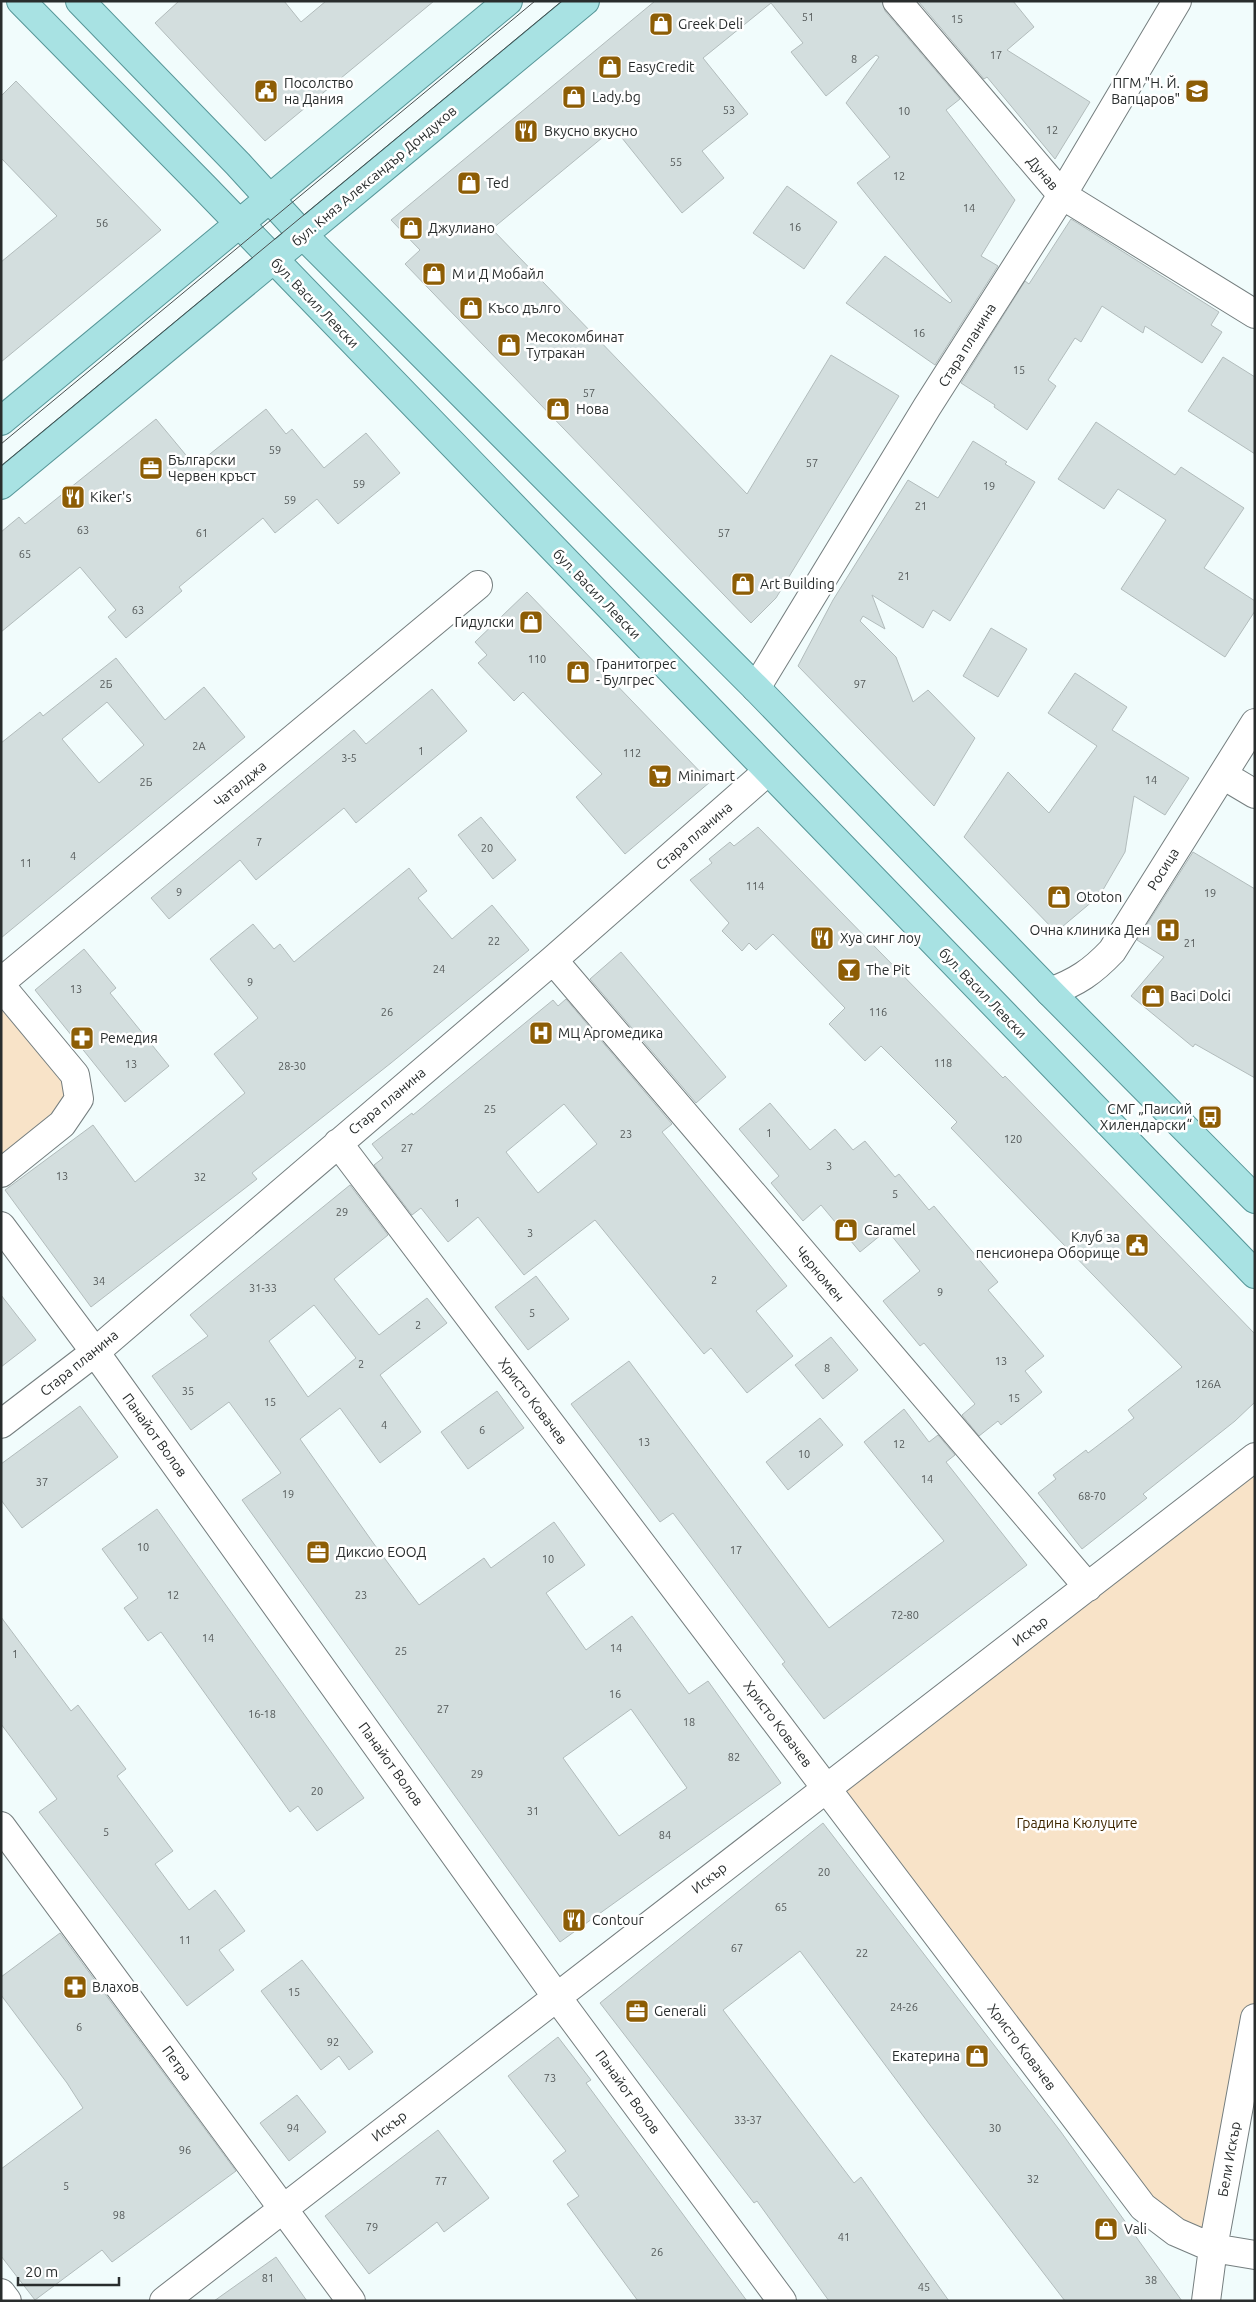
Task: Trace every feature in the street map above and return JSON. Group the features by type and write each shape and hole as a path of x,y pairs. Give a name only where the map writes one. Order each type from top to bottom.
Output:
{"main road":[{"name":"бул. Васил Левски","path":"21,1 240,224 1255,1274"},
{"path":"80,1 303,235 756,688 1050,992 1255,1199"},
{"path":"1,421 508,1"},
{"name":"бул. Княз Александър Дондуков","path":"1,485 585,1"}],"street":[{"name":"Дунав","path":"897,1 1062,195 1255,314"},
{"name":"Стара планина","path":"756,688 922,416 1062,195 1177,1"},
{"name":"Чаталджа","path":"1,982 478,585"},
{"name":"Росица","path":"1050,992 1071,984 1094,970 1112,951 1255,723"},
{"name":"Стара планина","path":"1,1424 95,1352 553,960 768,771"},
{"path":"1223,775 1255,794"},
{"name":"Черномен","path":"553,960 1088,1587"},
{"path":"1,986 75,1075 79,1100 62,1124 1,1173"},
{"name":"Христо Ковачев","path":"338,1143 1143,2207 1176,2232 1213,2248 1255,2254"},
{"name":"Панайот Волов","path":"1,1226 95,1352 556,1996 782,2301"},
{"name":"Искър","path":"164,2301 1255,1457"},
{"name":"Петра","path":"1,1826 351,2301"},
{"name":"Бели Искър","path":"1206,2301 1213,2248 1255,2018"},
{"path":"1,2293 7,2301"}],"green space":[{"path":"1,986 79,1099 1,1173"},
{"name":"Градина Кюлуците","path":"1255,1458 1255,2017 1213,2246 1145,2206 827,1789"}],"building":[{"path":"179,1 284,1 301,22 326,1 434,1 265,141 155,23"},
{"path":"655,1 882,1 885,11 960,99 946,110 1015,200 981,256 998,266 935,365 846,303 885,256 950,303 952,301 857,183 890,157 846,103 879,57 876,55 826,96 791,52 803,43 771,3 703,58 748,114 702,151 724,178 682,213 614,128 492,229 747,494 831,355 899,396 776,598 751,623 405,264 420,250 391,220"},
{"path":"918,1 1013,1 1034,27 1007,50 1090,102 1055,159 987,77 984,79"},
{"path":"16,81 161,230 1,362 1,262 57,216 1,158 1,96"},
{"path":"787,186 837,222 804,269 753,233"},
{"path":"1071,219 1219,312 1211,325 1222,332 1202,363 1145,326 1143,333 1102,306 1081,342 1075,338 1048,380 1056,386 1027,430 994,407 995,405 961,383 1025,281 1029,284"},
{"path":"1223,357 1255,377 1255,454 1188,411"},
{"path":"266,409 286,434 292,429 324,468 366,433 400,473 338,524 317,499 275,533 263,518 179,587 182,591 126,638 108,617 116,610 80,567 1,632 1,532 19,517 25,524 156,419 195,466"},
{"path":"1096,422 1175,475 1181,467 1244,508 1204,568 1255,601 1255,611 1225,657 1121,589 1166,520 1118,489 1104,509 1058,479"},
{"path":"973,441 1007,462 1005,464 1035,482 950,621 933,610 923,628 872,595 885,629 863,616 860,621 896,657 913,702 928,690 975,738 934,806 798,666 833,600 908,480 938,498"},
{"path":"527,592 710,782 625,854 576,797 602,774 523,692 514,701 478,663 487,655 475,642"},
{"path":"991,628 1027,649 998,697 963,676"},
{"path":"116,658 165,720 204,687 245,737 1,938 1,743 40,712 43,716","holes":["107,702 144,745 99,783 62,739"]},
{"path":"1075,673 1127,707 1112,730 1189,778 1165,815 1134,796 1125,852 1100,895 1056,932 964,837 1008,772 1049,813 1097,746 1048,713"},
{"path":"432,689 467,731 356,823 344,808 256,880 240,860 169,919 151,898 354,730 366,744"},
{"path":"481,817 516,860 493,879 458,835"},
{"path":"758,827 1003,1078 1005,1076 1255,1334 1255,1402 1235,1421 1143,1494 1147,1498 1082,1549 1038,1493 1056,1479 1053,1475 1086,1450 1088,1453 1134,1418 1128,1410 1182,1367 951,1128 957,1122 881,1046 865,1061 829,1024 845,1008 773,934 756,950 749,943 742,951 722,931 729,923 690,880 712,863 709,859 730,842 734,846"},
{"path":"1193,852 1255,889 1255,1078 1195,1044 1193,1047 1131,996 1164,957 1137,940"},
{"path":"409,868 427,891 418,898 452,939 492,905 529,950 252,1173 257,1179 91,1307 5,1190 93,1125 135,1182 245,1093 214,1054 258,1018 210,959 253,924 274,949 280,944 294,962"},
{"path":"84,949 116,988 110,993 169,1066 125,1102 35,990"},
{"path":"621,952 726,1077 696,1103 590,979"},
{"path":"566,999 672,1124 662,1132 787,1286 756,1311 793,1356 747,1393 711,1348 704,1354 595,1220 524,1275 478,1217 448,1242 421,1208 412,1215 374,1165 383,1158 372,1144 412,1113 413,1115 553,1000 558,1006","holes":["564,1104 597,1144 538,1193 506,1152"]},
{"path":"770,1103 810,1150 835,1129 853,1150 865,1141 895,1177 899,1174 929,1210 934,1206 998,1282 988,1290 1044,1356 1025,1371 1042,1392 1001,1425 998,1421 979,1436 962,1415 975,1404 924,1343 920,1346 883,1301 920,1271 887,1230 860,1252 821,1205 803,1221 771,1183 779,1176 739,1129"},
{"path":"350,1185 388,1235 334,1279 379,1335 427,1298 447,1323 380,1375 421,1432 380,1463 340,1408 300,1439 374,1544 419,1605 484,1558 491,1568 554,1522 585,1565 546,1593 586,1650 632,1616 689,1694 708,1681 781,1783 560,1942 242,1500 281,1473 229,1402 191,1430 152,1376 208,1336 190,1315","holes":["314,1305 356,1358 308,1397 269,1341","631,1709 687,1788 619,1836 563,1758"]},
{"path":"536,1276 569,1319 528,1350 495,1307"},
{"path":"1,1295 36,1340 1,1367"},
{"path":"831,1337 858,1370 823,1399 795,1365"},
{"path":"629,1361 829,1628 944,1541 864,1442 904,1409 929,1442 938,1435 955,1455 946,1462 1027,1565 824,1719 782,1664 785,1662 673,1513 660,1522 571,1404"},
{"path":"497,1391 524,1428 468,1469 441,1432"},
{"path":"80,1406 118,1457 22,1528 1,1500 1,1464"},
{"path":"820,1418 843,1445 788,1490 766,1462"},
{"path":"157,1509 364,1798 317,1831 298,1806 290,1812 161,1632 148,1641 124,1608 138,1598 102,1549"},
{"path":"1,1617 71,1711 78,1705 126,1769 117,1776 173,1851 155,1864 189,1910 215,1890 245,1931 219,1950 234,1970 187,2006 39,1812 57,1799 1,1724"},
{"path":"823,1823 1061,2132 1182,2301 1065,2301 800,1951 723,2010 854,2183 861,2177 949,2301 829,2301 757,2201 754,2203 600,2003"},
{"path":"60,1933 236,2171 112,2262 102,2250 35,2300 1,2256 1,2169 83,2108 67,2083 1,1995 1,1977"},
{"path":"302,1960 373,2052 349,2070 339,2056 321,2070 261,1991"},
{"path":"558,2037 591,2080 586,2083 747,2301 638,2301 567,2204 579,2196 553,2161 566,2151 508,2076"},
{"path":"297,2095 326,2132 289,2161 260,2123"},
{"path":"438,2130 489,2198 444,2232 437,2222 369,2274 325,2216"},
{"path":"276,2257 307,2301 214,2301"}],"tram line":[{"path":"1,444 535,1"},
{"path":"1,466 562,1"}],"place":[{"name":"Greek Deli","path":"661,24"},
{"name":"EasyCredit","path":"610,67"},
{"name":"Посолство на Дания","path":"266,91"},
{"name":"ПГМ \"Н. Й. Вапцаров\"","path":"1197,91"},
{"name":"Lady.bg","path":"574,97"},
{"name":"Вкусно вкусно","path":"526,131"},
{"name":"Ted","path":"469,183"},
{"name":"Джулиано","path":"411,228"},
{"name":"М и Д Мобайл","path":"434,274"},
{"name":"Късо дълго","path":"471,308"},
{"name":"Месокомбинат Тутракан","path":"509,345"},
{"name":"Нова","path":"558,409"},
{"name":"Български Червен кръст","path":"151,468"},
{"name":"Kiker's","path":"73,497"},
{"name":"Art Building","path":"743,584"},
{"name":"Гидулски","path":"531,622"},
{"name":"Гранитогрес - Булгрес","path":"578,672"},
{"name":"Minimart","path":"660,776"},
{"name":"Ototon","path":"1059,897"},
{"name":"Очна клиника Ден","path":"1168,930"},
{"name":"Хуа синг лоу","path":"822,938"},
{"name":"The Pit","path":"849,970"},
{"name":"Baci Dolci","path":"1153,996"},
{"name":"МЦ Аргомедика","path":"541,1033"},
{"name":"Ремедия","path":"82,1038"},
{"name":"СМГ „Паисий Хилендарски“","path":"1210,1117"},
{"name":"Caramel","path":"846,1230"},
{"name":"Клуб за пенсионера Оборище","path":"1137,1245"},
{"name":"Диксио ЕООД","path":"318,1552"},
{"name":"Contour","path":"574,1920"},
{"name":"Влахов","path":"75,1987"},
{"name":"Generali","path":"637,2011"},
{"name":"Екатерина","path":"977,2056"},
{"name":"Vali","path":"1106,2229"}]}
